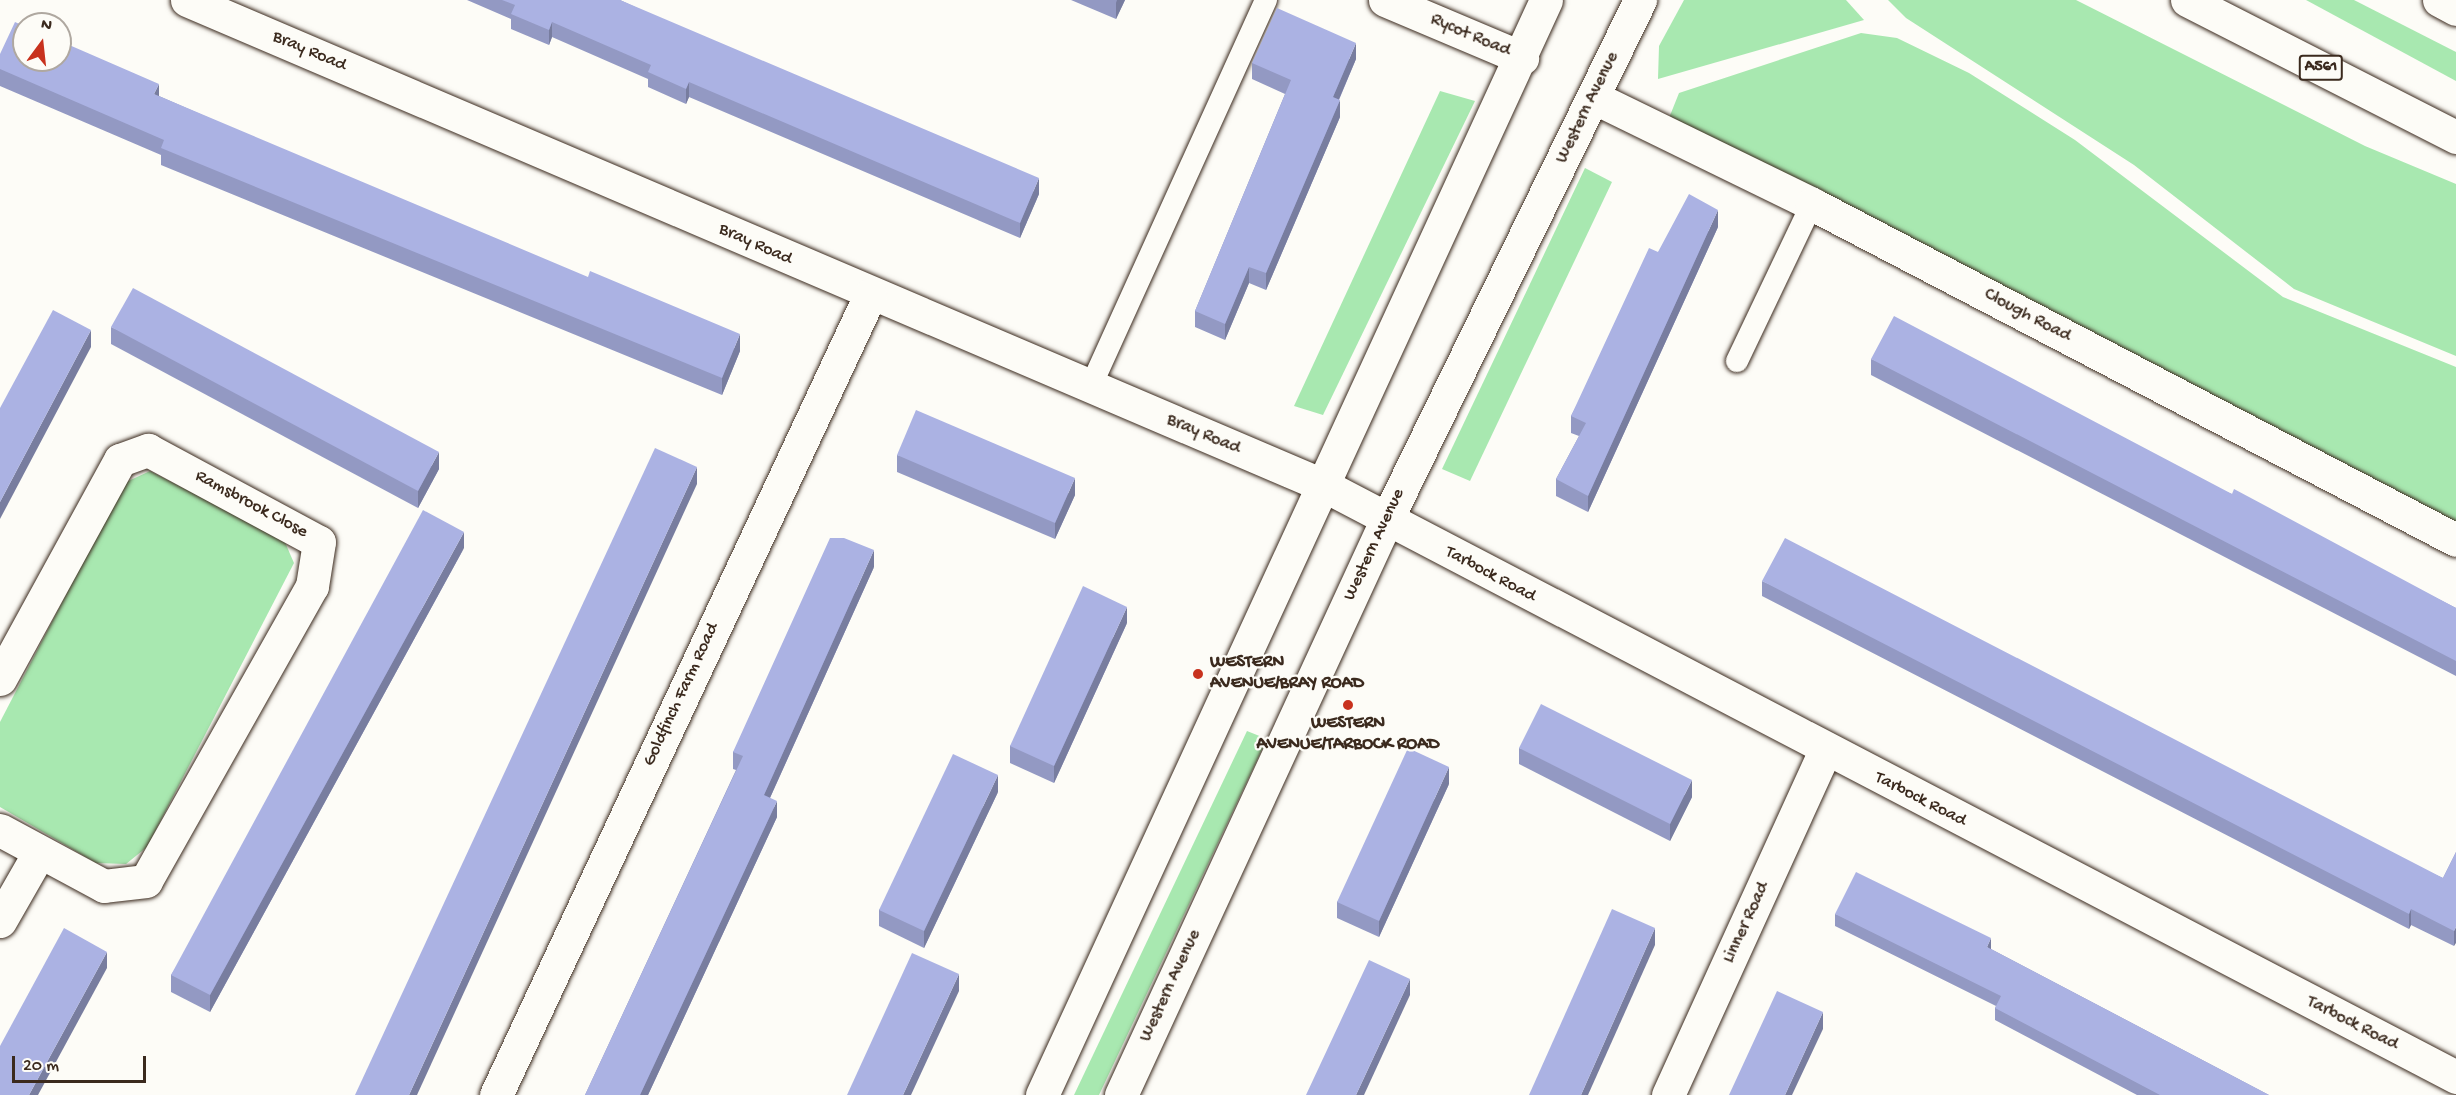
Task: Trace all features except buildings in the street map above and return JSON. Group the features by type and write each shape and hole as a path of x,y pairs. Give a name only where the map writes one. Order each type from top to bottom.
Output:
{"main road":[{"name":"Bray Road","path":"187,0 870,295 1326,486 1386,521"},
{"name":"Rycot Road","path":"1385,0 1522,58"},
{"name":"Western Avenue","path":"1121,1095 1386,521 1595,98 1640,0"},
{"name":"A561","path":"2187,0 2233,14 2456,137"},
{"path":"2439,0 2456,9"},
{"path":"1042,1095 1326,486 1522,58 1544,3"},
{"name":"Clough Road","path":"1595,98 1812,204 2456,540"},
{"name":"Goldfinch Farm Road","path":"496,1095 870,295"},
{"name":"Ramsbrook Close","path":"0,680 120,460 148,450 319,542 312,586 147,881 104,886 0,830"},
{"name":"Tarbock Road","path":"1386,521 1826,751 2454,1071"},
{"name":"Linner Road","path":"1668,1095 1826,751"},
{"path":"0,921 39,853"}],"lane":[{"path":"1090,388 1266,0"},
{"path":"1737,361 1812,204"}],"green space":[{"path":"1684,0 1846,0 1864,20 1658,79 1659,46"},
{"path":"1888,0 2076,0 2365,146 2456,184 2456,356 2294,289 2134,165 1906,18"},
{"path":"2306,0 2354,0 2456,52 2456,81"},
{"path":"1861,33 1897,38 1969,73 2075,140 2283,297 2456,367 2456,525 1669,118 1679,93"},
{"path":"1440,91 1475,101 1323,415 1294,406"},
{"path":"1585,168 1612,182 1470,481 1442,469"},
{"path":"150,471 284,540 294,563 147,847 126,864 96,863 0,807 0,722 124,483"},
{"path":"1247,731 1267,739 1099,1095 1074,1095"}],"place":[{"name":"WESTERN AVENUE/BRAY ROAD","path":"1198,674"},
{"name":"WESTERN AVENUE/TARBOCK ROAD","path":"1348,705"}]}
